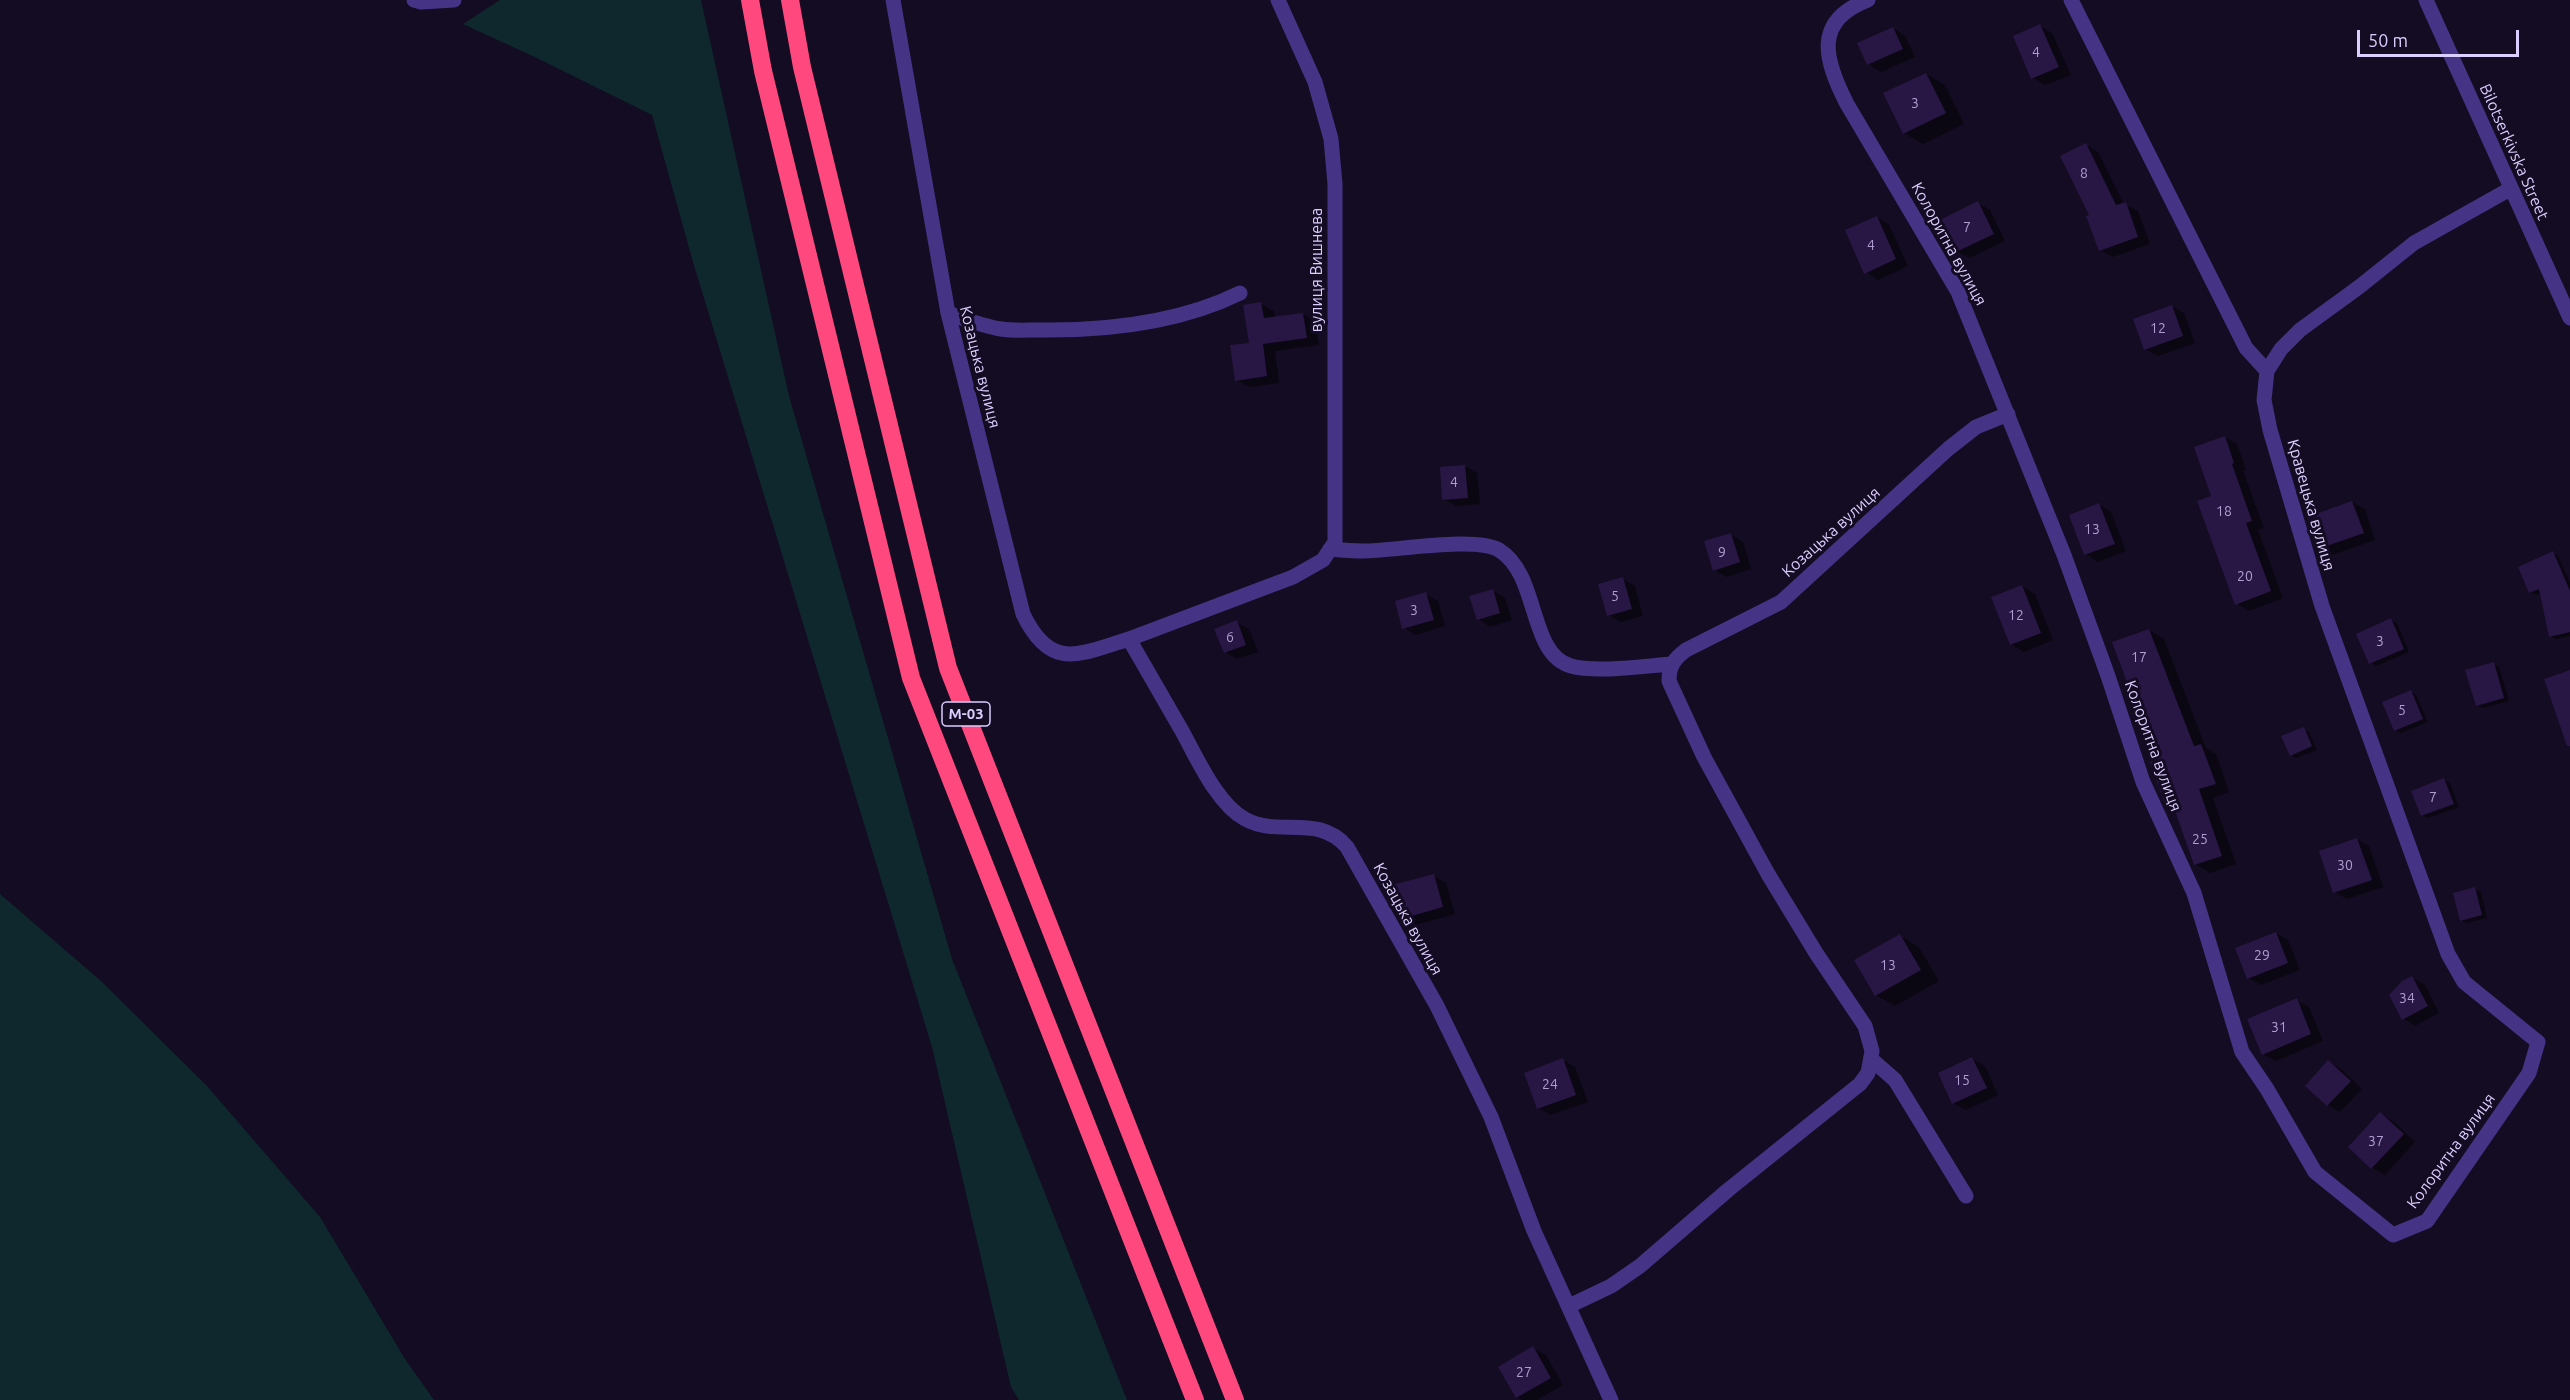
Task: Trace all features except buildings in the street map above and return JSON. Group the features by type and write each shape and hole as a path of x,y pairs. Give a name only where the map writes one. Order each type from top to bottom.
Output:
{"highway":[{"name":"М-03","path":"750,0 766,82 911,678 1195,1400"},
{"name":"М-03","path":"790,0 802,67 948,668 1236,1400"}],"street":[{"path":"414,0 421,2 454,0"},
{"name":"Козацька вулиця","path":"893,0 948,313 1023,614 1033,635 1049,649 1068,655 1129,639 1293,577 1323,560 1330,549"},
{"name":"вулиця Вишнева","path":"1278,0 1315,82 1331,139 1335,184 1336,509 1335,542 1330,549"},
{"name":"Колоритна вулиця","path":"1868,0 1857,4 1838,17 1829,37 1832,75 1959,292 2076,588 2143,782 2194,893 2242,1052 2267,1089 2314,1172 2393,1234 2427,1221 2529,1073 2538,1042 2512,1022"},
{"path":"2071,0 2246,348 2267,371 2281,348 2300,330 2414,243 2510,189"},
{"name":"Bilotserkivska Street","path":"2426,0 2570,318"},
{"path":"948,313 972,322 1002,329 1066,330 1162,319 1212,306 1240,292"},
{"name":"Кравецька вулиця","path":"2267,371 2264,400 2270,430 2322,606 2448,954 2464,982 2512,1022"},
{"name":"Козацька вулиця","path":"1672,664 1675,658 1686,650 1781,602 1948,449 1976,427 2008,414"},
{"path":"1330,549 1363,551 1476,544 1497,549 1515,562 1523,576 1547,647 1569,666 1584,668 1672,664 1669,670 1669,681 1704,757 1768,874 1816,954 1864,1026 1872,1051 1868,1073 1860,1084 1640,1266 1611,1286 1569,1306"},
{"name":"Козацька вулиця","path":"1129,639 1212,783 1233,811 1247,820 1271,827 1325,830 1337,837 1347,848 1437,1006 1486,1107 1534,1231 1611,1400"},
{"path":"1871,1059 1895,1080 1966,1196"}],"green space":[{"path":"500,0 701,0 789,396 952,959 1127,1400 1019,1400 1011,1387 932,1047 693,262 652,115 463,24"},
{"path":"0,894 101,981 207,1086 320,1217 405,1359 434,1400 0,1400"}]}
